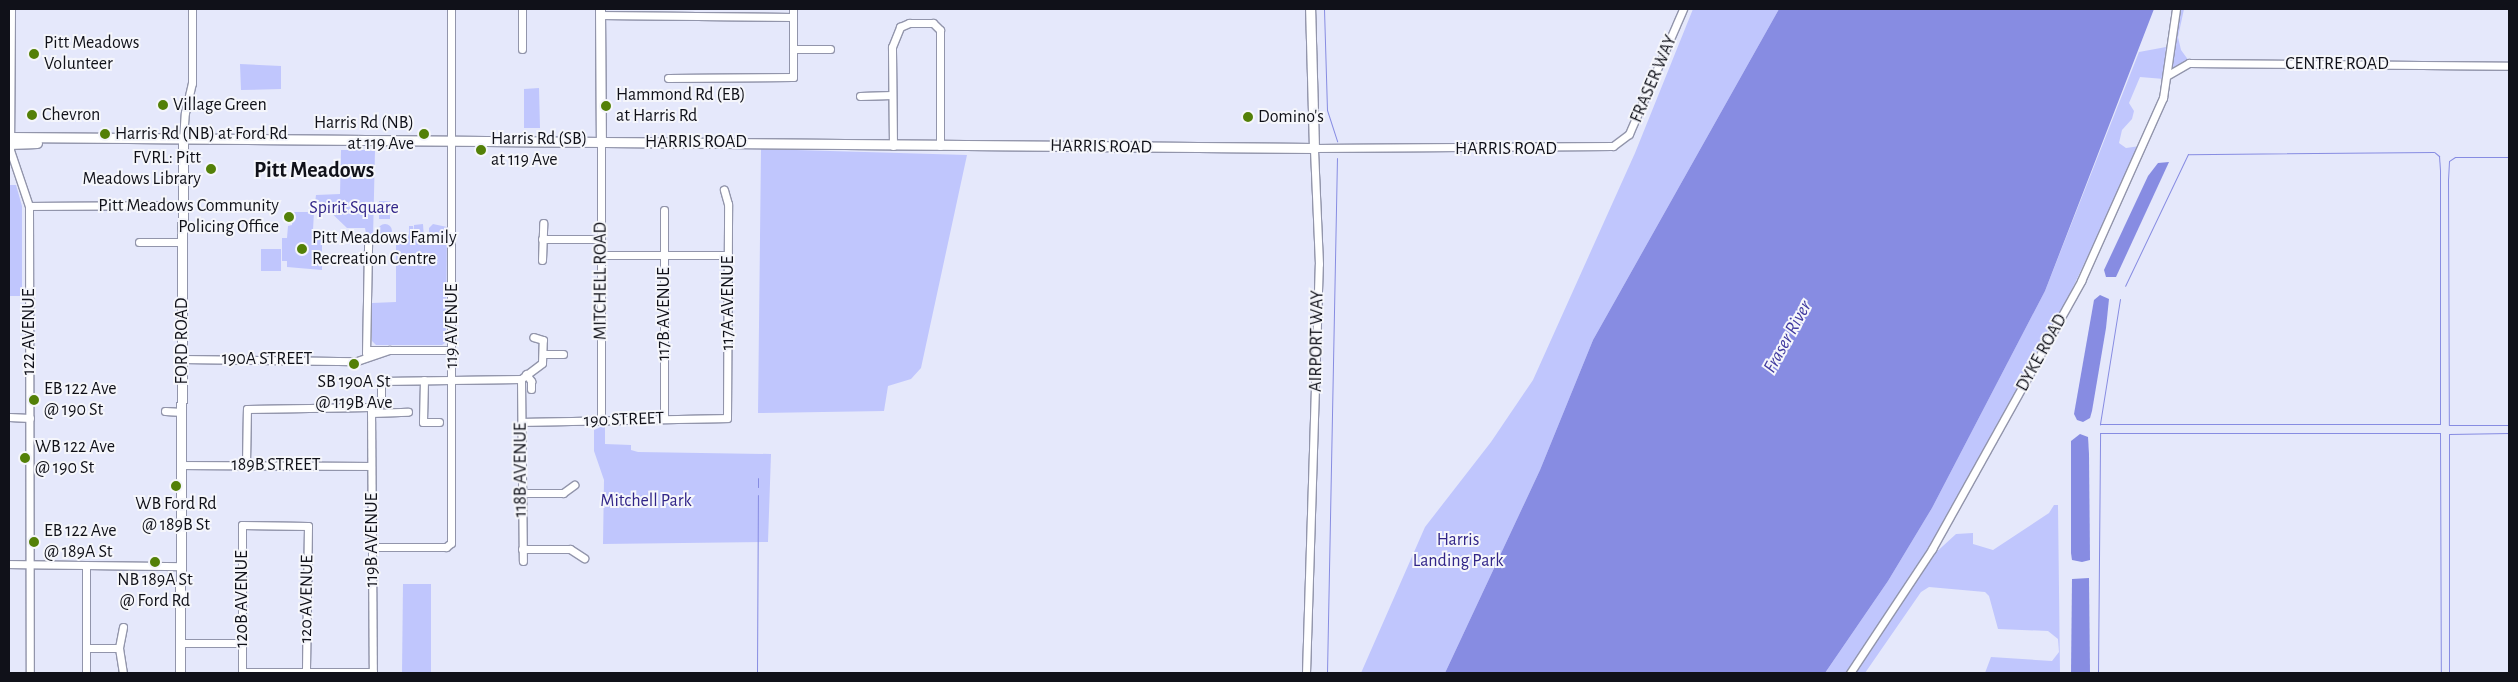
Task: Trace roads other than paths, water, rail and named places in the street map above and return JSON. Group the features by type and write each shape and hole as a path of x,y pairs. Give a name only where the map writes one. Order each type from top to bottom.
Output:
{"main road":[{"name":"AIRPORT WAY","path":"1310,9 1314,148"},
{"path":"600,12 602,142"},
{"path":"586,142 601,116"},
{"name":"HARRIS ROAD","path":"9,140 818,142 893,146 1314,148"},
{"name":"FORD ROAD","path":"180,673 183,141"}],"street":[{"name":"122 AVENUE","path":"11,9 9,140 13,164 27,191 29,206 30,673"},
{"name":"FORD ROAD","path":"183,141 192,84 192,9"},
{"path":"522,9 522,48"},
{"path":"668,78 793,77 793,9"},
{"name":"FRASER WAY","path":"1618,144 1629,134 1639,115 1683,9"},
{"name":"DYKE ROAD","path":"1850,673 1932,549 2067,309 2144,145 2163,98 2168,75 2171,30 2176,9"},
{"name":"119 AVENUE","path":"372,547 446,547 451,543 450,10"},
{"path":"600,12 670,12 793,17"},
{"path":"893,146 892,51 896,32 902,25 919,23 933,24 940,33 940,146"},
{"path":"793,49 830,49"},
{"name":"CENTRE ROAD","path":"2168,75 2189,63 2509,66"},
{"path":"860,96 892,95"},
{"name":"MITCHELL ROAD","path":"602,142 602,420"},
{"name":"HARRIS ROAD","path":"1314,148 1542,149 1608,148 1618,144"},
{"name":"AIRPORT WAY","path":"1306,673 1311,594 1319,243 1314,148"},
{"name":"117A AVENUE","path":"724,190 728,198 727,418"},
{"path":"29,206 183,205"},
{"name":"117B AVENUE","path":"664,210 664,418"},
{"path":"542,223 542,260"},
{"path":"542,239 601,239"},
{"path":"138,242 183,242"},
{"path":"368,244 368,338 371,352"},
{"path":"601,255 728,255"},
{"path":"381,403 381,381 524,377 539,367 543,354 543,340 533,337"},
{"name":"190A STREET","path":"182,359 352,360 371,352 389,350 451,350"},
{"path":"543,354 563,354"},
{"path":"524,377 531,381 531,389"},
{"name":"118B AVENUE","path":"523,562 521,493 524,377"},
{"path":"424,380 423,422 438,422"},
{"path":"246,464 246,409 408,412"},
{"name":"119B AVENUE","path":"371,410 373,672"},
{"path":"165,411 182,412"},
{"path":"9,418 30,418"},
{"name":"190 STREET","path":"522,422 727,418"},
{"name":"189B STREET","path":"182,465 372,466"},
{"path":"521,493 563,493 574,485"},
{"name":"120 AVENUE","path":"242,525 308,526 306,672"},
{"name":"120B AVENUE","path":"242,525 242,672"},
{"path":"522,549 570,549 584,558"},
{"path":"9,564 181,566"},
{"path":"86,565 86,673"},
{"path":"123,627 119,648 123,673"},
{"path":"181,643 242,643"},
{"path":"86,648 119,648"},
{"path":"242,672 373,672"}],"water":[{"name":"Fraser River","path":"1779,9 2154,9 2045,291 1932,508 1888,581 1825,673 1445,673 1540,470 1593,340"},
{"path":"2169,162 2116,277 2106,277 2104,270 2148,176 2158,163"},
{"path":"2100,295 2109,299 2106,328 2092,411 2090,418 2083,422 2077,420 2074,414 2094,300"},
{"path":"2080,434 2088,437 2089,454 2090,560 2082,562 2072,560 2071,553 2071,441"},
{"path":"2089,578 2090,673 2071,673 2072,579"}],"waterway":[{"path":"1324,9 1327,110 1337,141"},
{"path":"2120,299 2100,424 2440,424 2440,170 2439,156 2434,152 2188,154 2125,286"},
{"path":"2509,157 2455,157 2449,161 2448,179 2449,425 2509,425"},
{"path":"1327,673 1337,158"},
{"path":"2098,673 2100,433 2440,433 2441,673"},
{"path":"2449,673 2449,434 2509,433"},
{"path":"758,478 758,487"},
{"path":"757,673 758,495"}],"place":[{"name":"Pitt Meadows Volunteer","path":"34,54"},
{"name":"Village Green","path":"163,105"},
{"name":"Hammond Rd (EB) at Harris Rd","path":"606,106"},
{"name":"Chevron","path":"32,115"},
{"name":"Domino's","path":"1248,117"},
{"name":"Harris Rd (NB) at Ford Rd","path":"105,134"},
{"name":"Harris Rd (NB) at 119 Ave","path":"424,134"},
{"name":"Harris Rd (SB) at 119 Ave","path":"481,150"},
{"name":"FVRL: Pitt Meadows Library","path":"211,169"},
{"name":"Pitt Meadows Community Policing Office","path":"289,217"},
{"name":"Pitt Meadows Family Recreation Centre","path":"302,249"},
{"name":"SB 190A St @ 119B Ave","path":"354,364"},
{"name":"EB 122 Ave @ 190 St","path":"34,400"},
{"name":"WB 122 Ave @ 190 St","path":"25,458"},
{"name":"WB Ford Rd @ 189B St","path":"176,486"},
{"name":"EB 122 Ave @ 189A St","path":"34,542"},
{"name":"NB 189A St @ Ford Rd","path":"155,562"}],"district":[{"name":"Pitt Meadows","path":"314,171"}],"park label":[{"name":"Spirit Square","path":"354,208"},
{"name":"Mitchell Park","path":"646,501"},
{"name":"Harris Landing Park","path":"1458,551"}]}
